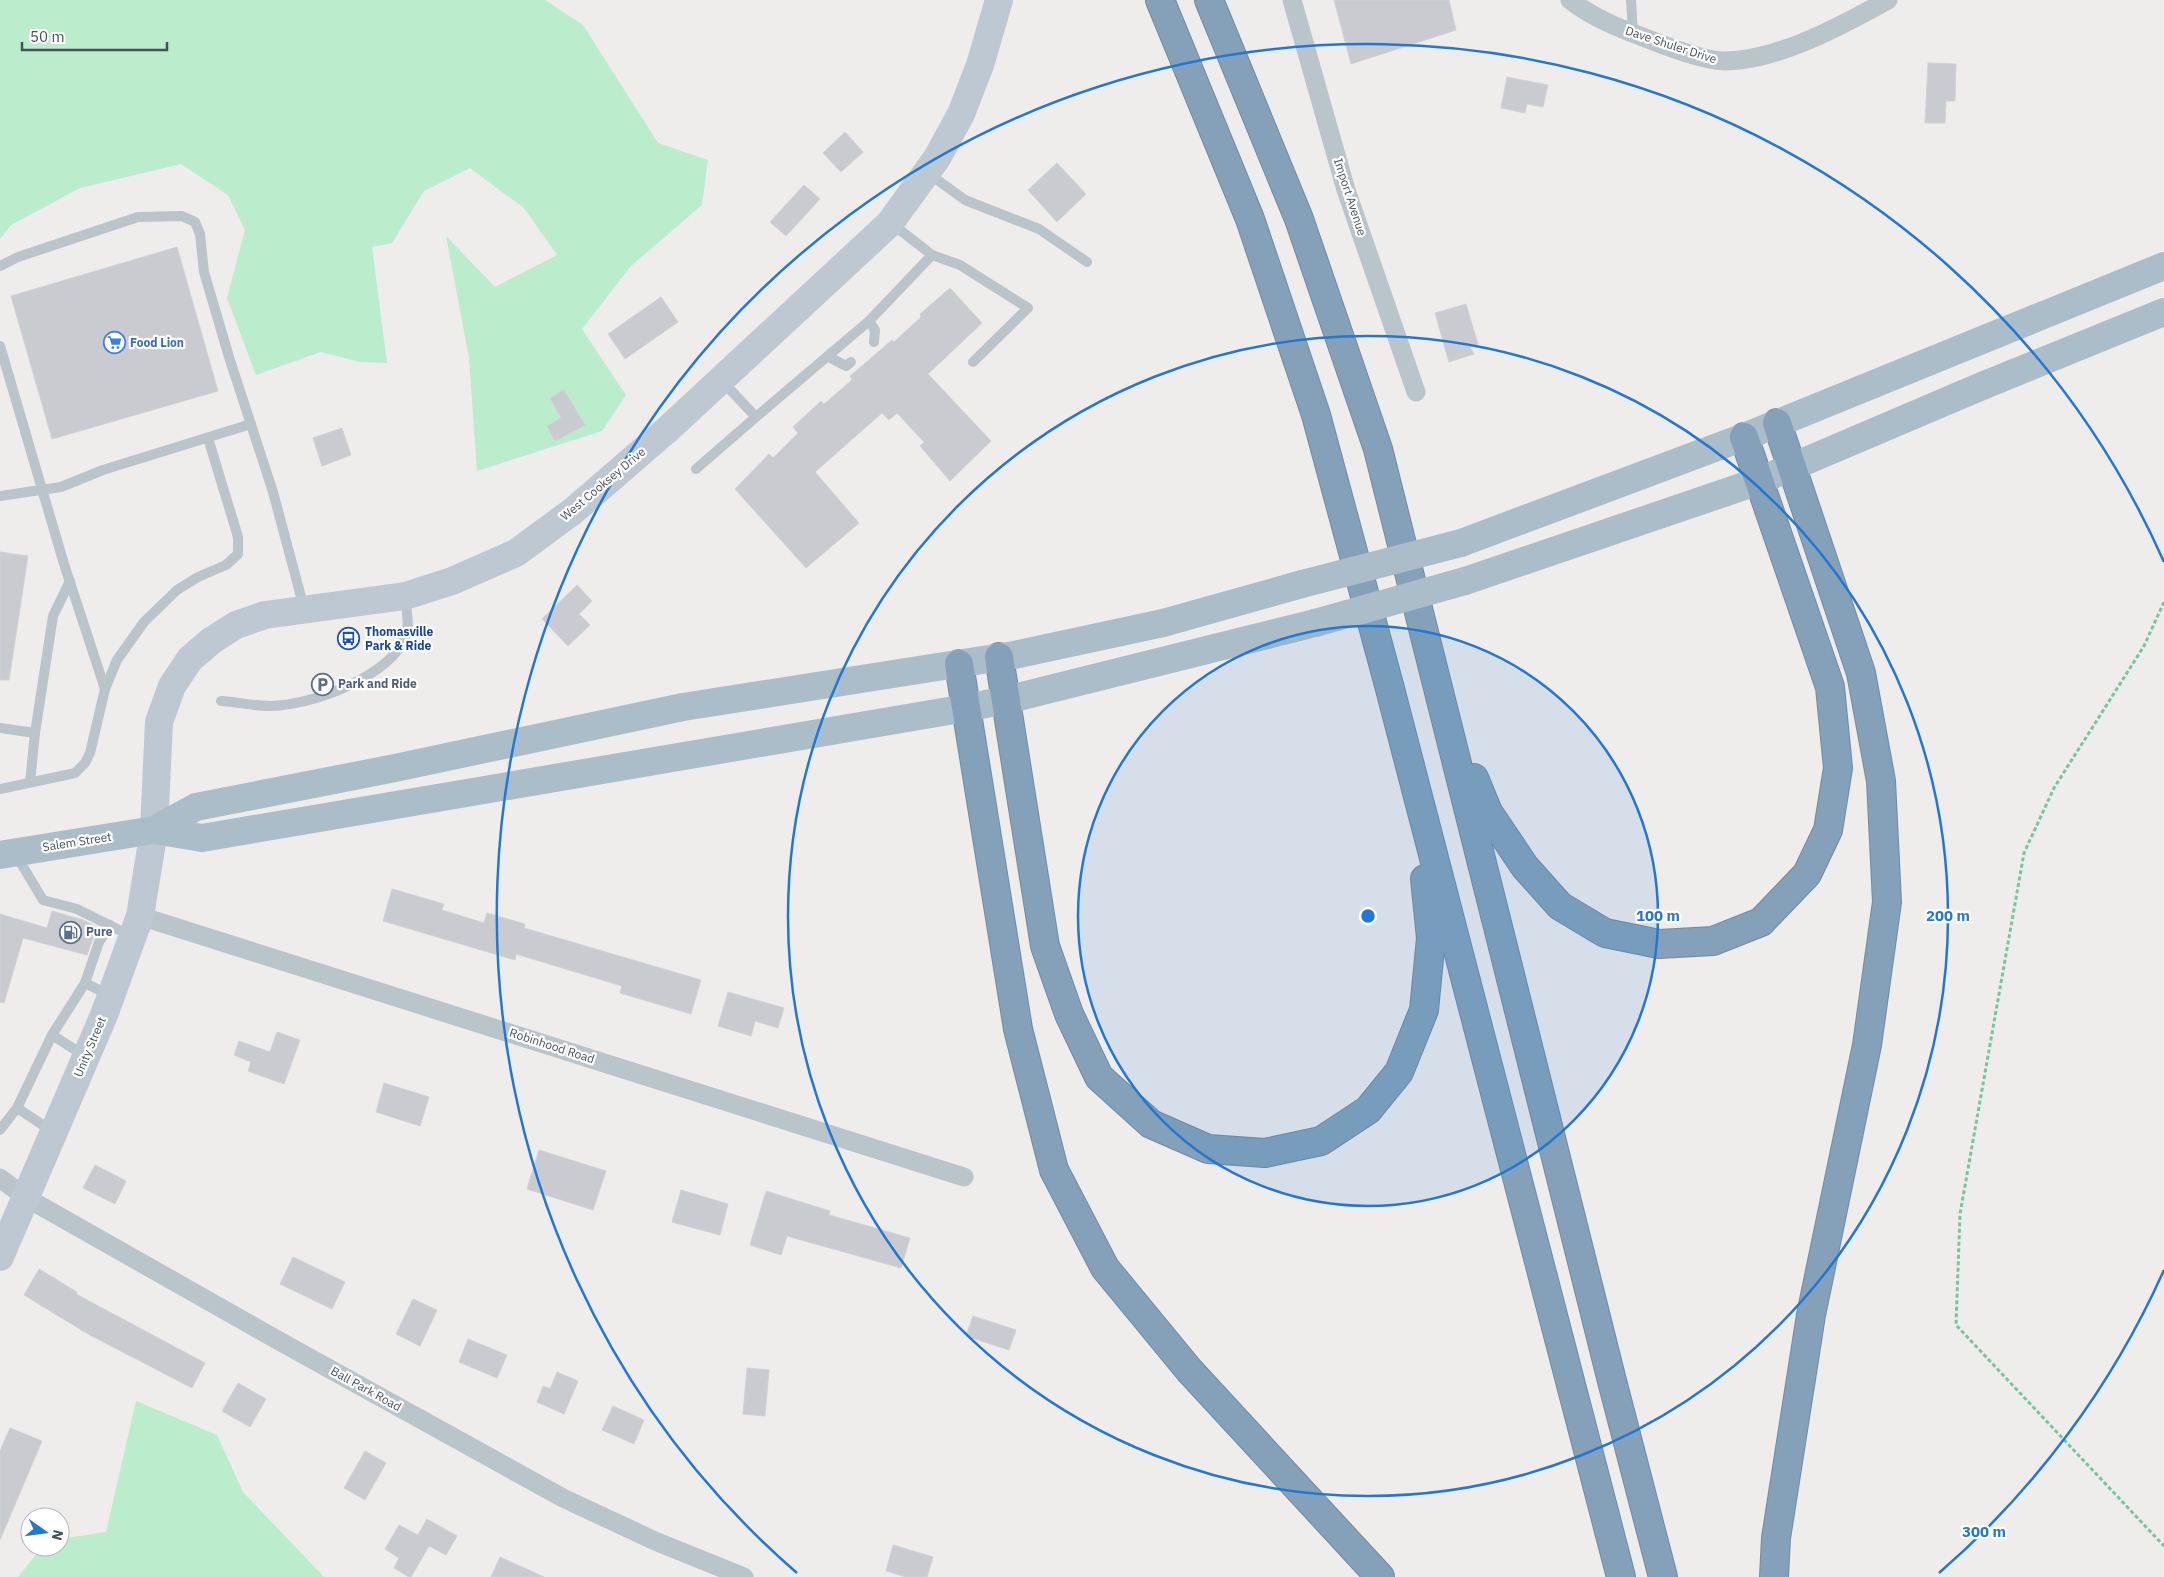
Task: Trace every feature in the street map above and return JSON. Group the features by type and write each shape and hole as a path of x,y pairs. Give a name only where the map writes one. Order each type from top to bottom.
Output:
{"highway":[{"path":"1160,0 1250,219 1316,416 1414,783 1621,1577"},
{"path":"1209,0 1299,219 1378,448 1607,1362 1663,1577"},
{"path":"1774,1577 1776,1538 1811,1315 1867,1045 1887,902 1881,781 1861,673 1777,423"},
{"path":"1441,702 1488,812 1525,867 1560,906 1605,933 1659,944 1713,941 1761,922 1808,874 1828,830 1838,768 1830,686 1744,437"},
{"path":"999,657 1046,946 1069,1014 1100,1077 1151,1124 1208,1149 1265,1153 1321,1140 1368,1110 1399,1072 1424,1010 1431,938 1414,783"},
{"path":"959,664 1018,1029 1054,1170 1105,1268 1189,1370 1380,1577"}],"main road":[{"path":"154,830 196,807 395,768 683,707 999,657 1163,623 1302,584 1461,543 1744,437 2164,266"},
{"path":"154,830 202,838 966,708 1006,700 1315,623 1465,581 1759,481 1791,466 2164,312"},
{"name":"Salem Street","path":"7,853 154,830"}],"street":[{"name":"West Cooksey Drive","path":"154,830 158,722 172,686 190,659 210,641 236,625 265,615 405,596 452,581 516,553 573,511 668,429 890,223 937,158 961,114 980,65 999,0"},
{"name":"Import Avenue","path":"1292,0 1346,190 1416,392"},
{"name":"Dave Shuler Drive","path":"1570,0 1615,27 1692,54 1724,61 1751,58 1776,52 1828,31 1888,0"},
{"name":"Unity Street","path":"0,1257 111,996 154,830"},
{"name":"Robinhood Road","path":"128,926 964,1177"},
{"name":"Ball Park Road","path":"0,1178 26,1197 281,1342 563,1498 655,1541 744,1577"}],"lane":[{"path":"1632,0 1633,34"},
{"path":"927,172 965,200 1039,229 1087,262"},
{"path":"0,266 18,257 138,217 182,216 195,222 200,234 204,272 273,492 304,609"},
{"path":"890,223 932,255 960,265 1028,308 973,362"},
{"path":"696,469 869,321 932,255"},
{"path":"869,321 875,330 874,342"},
{"path":"0,346 70,582 105,689"},
{"path":"829,357 846,366 851,362"},
{"path":"721,380 756,417"},
{"path":"0,496 61,487 103,470 251,424"},
{"path":"0,789 75,772 85,763 90,753 105,689 117,660 144,622 178,590 198,577 226,565 238,554 238,537 208,438"},
{"path":"30,782 35,733 53,616 70,582"},
{"path":"221,701 271,706 303,702 341,691 378,668 399,650 407,634 405,596"},
{"path":"0,728 35,733"},
{"path":"7,853 43,900 128,926"},
{"path":"0,1130 18,1108 52,1035 85,983 99,942 128,926"},
{"path":"85,983 111,996"},
{"path":"52,1035 86,1057"},
{"path":"18,1108 54,1132"}],"path":[{"path":"2164,602 2144,646 2054,788 2024,853 1960,1214 1956,1325 2164,1546"}],"green space":[{"path":"0,0 545,0 583,25 658,143 708,160 702,205 631,266 582,329 626,395 602,431 477,471 469,358 446,236 495,287 557,255 524,208 470,168 424,191 392,243 372,247 387,363 360,362 321,352 256,375 227,298 245,230 228,195 181,164 80,188 11,225 0,239"},
{"path":"136,1401 217,1435 243,1492 324,1577 18,1577 34,1557 70,1557 70,1537 106,1532"}],"building":[{"path":"1334,0 1449,0 1456,30 1351,64"},
{"path":"1928,63 1956,64 1955,101 1946,101 1945,123 1925,123"},
{"path":"1507,77 1548,85 1543,107 1527,104 1525,113 1501,108"},
{"path":"845,132 863,152 841,172 823,153"},
{"path":"1057,163 1086,194 1057,222 1028,190"},
{"path":"804,185 820,199 786,236 770,222"},
{"name":"Food Lion","path":"177,247 218,391 52,439 11,296"},
{"path":"950,288 982,323 928,374 991,441 950,481 920,446 924,442 897,413 889,420 882,413 815,472 859,523 806,568 735,489 769,454 773,458 798,433 793,427 821,401 824,404 852,380 850,376 892,340 894,342 921,317 920,314"},
{"path":"661,297 678,322 625,359 608,334"},
{"path":"1466,304 1478,344 1470,347 1474,354 1449,362 1435,313"},
{"path":"564,390 585,425 555,441 547,426 561,418 550,398"},
{"path":"342,428 351,455 322,466 313,438"},
{"path":"0,552 28,556 9,680 0,680"},
{"path":"577,585 592,601 579,614 590,625 568,646 542,619"},
{"path":"392,889 444,904 442,910 484,923 487,913 525,924 524,928 701,980 691,1014 620,993 622,986 516,954 515,960 383,921"},
{"path":"52,911 83,920 97,927 87,955 23,938 4,1003 0,1002 0,914 47,928"},
{"path":"728,992 784,1008 778,1028 755,1021 751,1036 718,1026"},
{"path":"277,1032 300,1040 284,1084 248,1071 251,1062 234,1055 239,1041 270,1052"},
{"path":"384,1083 429,1097 420,1126 376,1112"},
{"path":"539,1150 606,1171 593,1210 527,1189"},
{"path":"95,1165 126,1181 115,1204 83,1188"},
{"path":"681,1190 728,1204 720,1235 672,1222"},
{"path":"766,1191 830,1211 829,1215 910,1238 901,1268 787,1236 781,1255 750,1245"},
{"path":"293,1257 345,1282 332,1309 280,1284"},
{"path":"39,1269 77,1292 76,1294 205,1363 192,1388 88,1334 24,1295"},
{"path":"413,1299 437,1310 420,1346 396,1334"},
{"path":"973,1316 1016,1330 1009,1350 966,1336"},
{"path":"468,1339 507,1355 497,1378 459,1362"},
{"path":"747,1368 769,1370 765,1416 743,1414"},
{"path":"557,1372 578,1381 564,1414 537,1402 543,1386 550,1389"},
{"path":"238,1383 266,1399 250,1427 222,1411"},
{"path":"613,1406 644,1420 634,1444 602,1430"},
{"path":"10,1428 42,1441 0,1540 0,1451"},
{"path":"365,1451 386,1463 365,1500 344,1488"},
{"path":"427,1519 457,1536 446,1555 429,1546 411,1577 409,1577 394,1568 399,1558 385,1549 399,1525 418,1535"},
{"path":"893,1545 933,1557 927,1577 906,1577 886,1571"},
{"path":"500,1557 544,1577 491,1577"}],"place":[{"name":"Food Lion","path":"114,343"},
{"name":"Thomasville Park & Ride","path":"349,639"},
{"name":"Park and Ride","path":"322,684"},
{"name":"Pure","path":"70,932"}]}
